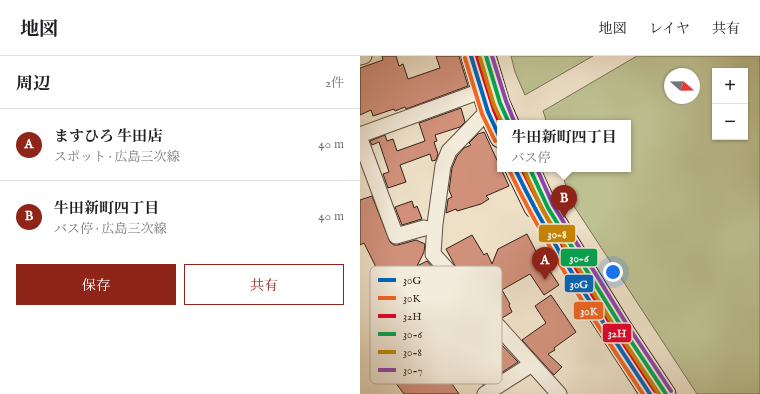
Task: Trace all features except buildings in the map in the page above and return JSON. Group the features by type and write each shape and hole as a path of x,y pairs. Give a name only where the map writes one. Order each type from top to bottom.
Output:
{"main road":[{"path":"471,56 482,91 494,108 506,120"},
{"path":"486,56 497,123"},
{"path":"516,172 536,212 610,334 650,394"},
{"path":"531,172 548,208 621,326 666,394"}],"street":[{"path":"360,57 364,56"},
{"path":"360,135 482,91"},
{"path":"444,266 433,254 435,224 443,166 449,151 494,108"},
{"path":"360,139 396,236 424,228"},
{"path":"502,330 560,394"},
{"path":"502,383 532,364"},
{"path":"485,394 501,384"}],"green space":[{"path":"511,56 593,56 525,95 515,72"},
{"path":"637,56 760,56 760,394 697,394 570,200 562,172 631,172 631,120 546,120 543,111"}],"transit line":[{"name":"30G","path":"471,56 488,112 497,132"},
{"name":"32H","path":"477,56 498,120"},
{"name":"30-6","path":"486,56 500,103 508,120"},
{"name":"30-7","path":"492,56 514,120"},
{"name":"30K","path":"465,58 482,114 495,141"},
{"name":"30-8","path":"480,58 494,105 501,120"},
{"name":"30K","path":"510,172 524,201 556,257 643,394"},
{"name":"30G","path":"517,172 562,256 596,312 650,394"},
{"name":"32H","path":"523,172 536,198 568,254 655,391"},
{"name":"30-8","path":"525,172 543,211 616,329 659,394"},
{"name":"30-6","path":"531,172 548,208 621,326 666,394"},
{"name":"30-7","path":"538,172 553,205 626,323 671,391"}],"place":[{"name":"牛田新町四丁目","path":"564,218"},
{"name":"ますひろ 牛田店","path":"545,280"}]}
